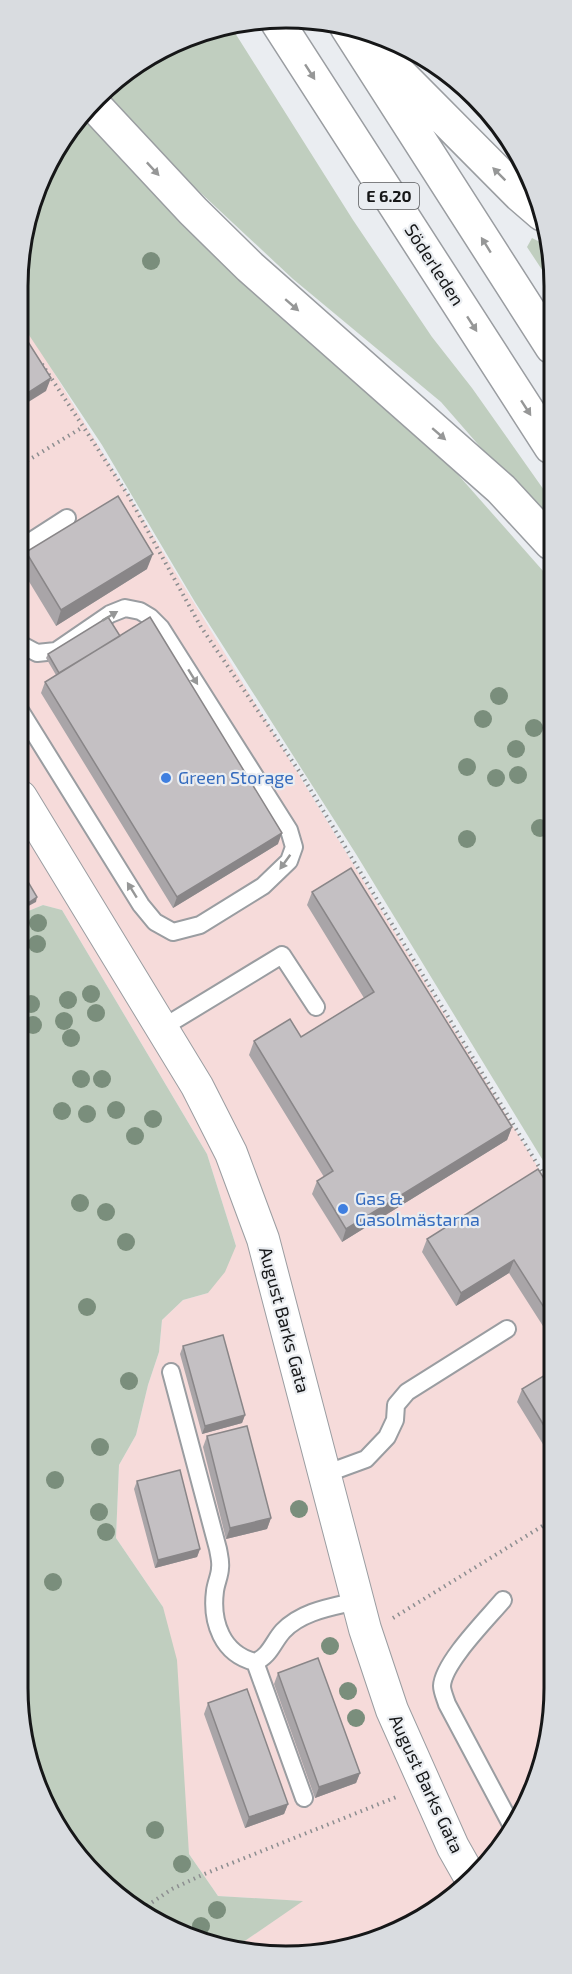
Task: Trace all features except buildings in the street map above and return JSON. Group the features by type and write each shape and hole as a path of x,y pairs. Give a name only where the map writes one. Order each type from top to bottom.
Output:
{"highway":[{"name":"Söderleden","path":"281,28 544,436"},
{"name":"E 6.20","path":"354,37 544,335"},
{"path":"366,41 530,204"},
{"path":"98,110 193,211 250,267 501,489 544,535"}],"street":[{"name":"August Barks Gata","path":"28,808 197,1086 231,1153 263,1239 361,1615 392,1710 424,1785 467,1871"}],"lane":[{"path":"28,543 67,518"},
{"path":"28,648 37,653 56,651 110,614 125,608 150,616 161,628 289,830 294,847 289,861 263,886 200,926 173,932 155,922 141,905 28,723"},
{"path":"162,1028 282,955 316,1007"},
{"path":"325,1474 366,1459 387,1437 395,1419 396,1405 407,1392 507,1329"},
{"path":"171,1372 218,1549 220,1566 215,1592 217,1627 229,1648 236,1655 255,1662 263,1658 283,1631 312,1613 361,1615"},
{"path":"503,1600 454,1658 445,1673 442,1687 447,1704 508,1819"},
{"path":"255,1662 304,1798"}],"path":[{"path":"41,363 128,495 201,627 301,774 544,1175"},
{"path":"28,460 83,427"},
{"path":"361,1615 390,1620 544,1525"},
{"path":"148,1905 172,1889 202,1875 424,1785"}],"shaded area":[{"path":"28,330 544,1177 544,1688 535,1755 524,1787 509,1817 480,1858 456,1882 415,1911 385,1926 353,1937 286,1946 243,1942 302,1901 218,1896 189,1854 163,1607 116,1538 119,1465 136,1435 159,1352 162,1320 183,1300 208,1293 236,1246 207,1154 62,910 43,905 28,911"}],"green space":[{"path":"235,33 353,220 432,337 472,388 544,490 544,520 441,402 293,279 157,152 111,97 143,72 172,55 203,42"},
{"path":"88,122 238,273 423,435 544,572 544,1162 356,854 195,602 102,445 28,334 29,269 37,219 55,172"},
{"path":"532,238 540,242 543,272 527,247"},
{"path":"43,905 62,910 207,1154 236,1246 225,1272 208,1293 183,1300 162,1320 159,1352 136,1435 119,1465 116,1538 163,1607 177,1660 189,1854 218,1896 303,1901 243,1942 203,1932 172,1919 143,1902 116,1882 92,1858 63,1817 48,1787 33,1738 28,1688 28,911"}],"place":[{"name":"Green Storage","path":"166,778"},
{"name":"Gas & Gasolmästarna","path":"343,1209"}]}
